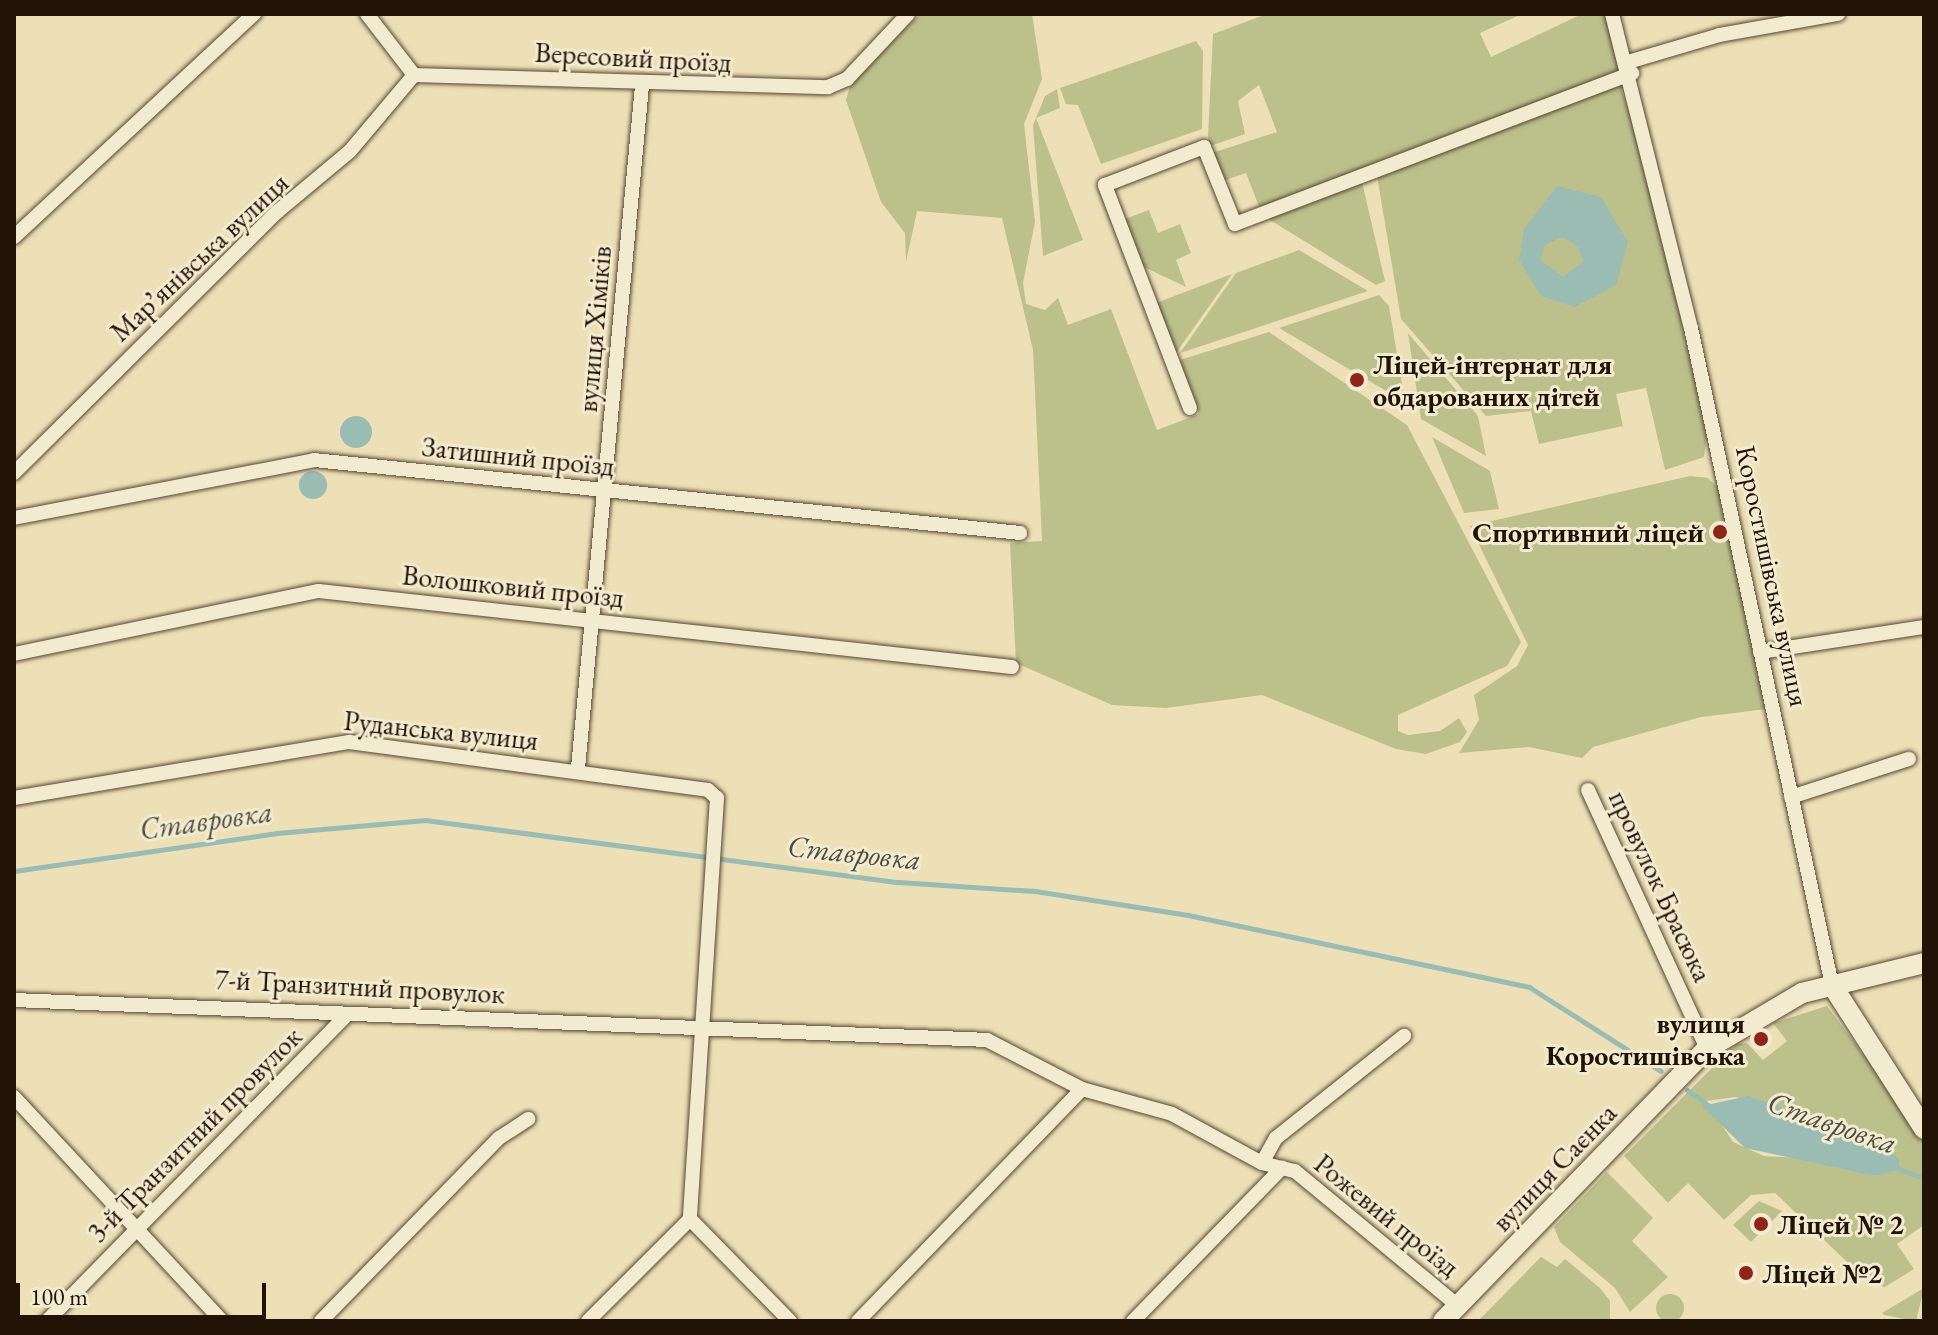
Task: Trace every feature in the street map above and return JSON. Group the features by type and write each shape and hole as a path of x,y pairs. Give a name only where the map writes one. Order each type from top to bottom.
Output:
{"street":[{"path":"14,237 254,14"},
{"path":"367,14 414,75"},
{"name":"Вересовий проїзд","path":"414,75 795,90 847,79 908,14"},
{"name":"Коростишівська вулиця","path":"1612,14 1630,68 1832,985 1924,1129"},
{"path":"1190,408 1105,185 1204,147 1235,224 1720,35 1838,14"},
{"name":"Марʼянівська вулиця","path":"14,473 277,212 350,151 414,75"},
{"name":"вулиця Хіміків","path":"578,768 589,620 642,86"},
{"name":"Затишний проїзд","path":"14,518 314,460 1020,533"},
{"name":"Волошковий проїзд","path":"14,654 319,591 1012,667"},
{"path":"1760,652 1924,627"},
{"name":"Руданська вулиця","path":"14,798 311,744 578,768 691,784 717,798 702,1027"},
{"path":"1791,797 1909,759"},
{"name":"провулок Брасюка","path":"1588,790 1707,1049"},
{"name":"вулиця Саєнка","path":"1450,1314 1707,1049 1778,1003 1832,985 1924,963"},
{"name":"7-й Транзитний провулок","path":"14,1000 211,1003 345,1017 969,1037 1004,1047 1082,1089 1172,1114 1262,1163 1282,1168"},
{"name":"3-й Транзитний провулок","path":"47,1321 345,1017"},
{"path":"588,1321 690,1219 702,1027"},
{"path":"1262,1163 1276,1138 1404,1036"},
{"path":"858,1321 1082,1089"},
{"path":"14,1097 222,1321"},
{"path":"321,1321 499,1138 528,1119"},
{"path":"1133,1321 1282,1168"},
{"name":"Рожевий проїзд","path":"1282,1168 1295,1171 1450,1314"},
{"path":"690,1219 790,1321"}],"green space":[{"path":"920,14 1032,14 1042,79 1024,124 1035,222 1023,283 1026,304 1045,310 1058,298 1068,325 1111,309 1157,430 1199,414 1180,360 1269,332 1407,425 1521,642 1507,666 1398,715 1398,731 1408,735 1440,731 1459,718 1467,732 1460,742 1426,754 1396,749 1262,695 1166,708 1112,705 1016,663 1010,543 1042,541 1033,350 1002,218 917,211 906,262 905,233 881,202 846,100 851,83"},
{"path":"1267,14 1522,14 1480,33 1491,57 1582,14 1605,14 1621,64 1619,72 1260,209 1246,173 1223,181 1212,153 1277,132 1259,85 1238,101 1245,134 1210,146 1208,136 1213,34"},
{"path":"1196,41 1203,51 1202,129 1101,164 1078,105 1066,104 1060,88"},
{"path":"1620,85 1649,177 1707,434 1704,457 1665,470 1646,388 1616,394 1623,426 1539,444 1531,411 1486,416 1401,319 1377,176"},
{"path":"1057,89 1060,108 1036,118 1083,240 1043,256 1033,125 1045,96"},
{"path":"1362,182 1385,281 1376,285 1265,217"},
{"path":"1149,210 1158,233 1180,224 1191,253 1176,260 1186,287 1142,266 1125,219"},
{"path":"1299,250 1368,291 1180,353 1236,273"},
{"path":"1232,274 1176,353 1156,303"},
{"path":"1379,295 1389,306 1405,402 1279,328"},
{"path":"1408,333 1478,416 1486,456 1421,419"},
{"path":"1432,437 1490,471 1499,509 1464,513"},
{"path":"1690,476 1708,478 1719,489 1767,709 1701,717 1593,747 1582,758 1529,747 1459,753 1479,720 1474,695 1517,666 1528,645 1470,526"},
{"path":"1827,1006 1924,1136 1924,1225 1897,1244 1914,1269 1885,1287 1868,1282 1775,1193 1751,1195 1724,1220 1688,1183 1668,1203 1624,1156 1736,1044 1747,1043 1763,1060 1787,1041 1773,1023","holes":["1735,1097 1834,1121 1899,1159 1876,1176 1816,1159 1764,1156 1733,1142 1706,1101"]},
{"path":"1607,1172 1653,1218 1632,1241 1668,1277 1630,1312 1615,1288 1560,1242 1554,1227"},
{"path":"1759,1201 1782,1211 1751,1242 1733,1225"},
{"path":"1541,1257 1557,1267 1565,1259 1600,1288 1610,1301 1610,1321 1478,1321"},
{"path":"1924,1288 1916,1321 1882,1313"},
{"path":"1670,1294 1680,1298 1684,1308 1680,1318 1670,1322 1660,1318 1656,1308 1660,1298"}],"water":[{"path":"1557,186 1601,197 1628,242 1616,285 1574,307 1541,296 1519,260 1524,229","holes":["1562,237 1577,246 1584,261 1563,277 1540,260 1545,245"]},
{"path":"356,416 368,420 372,432 368,444 356,448 344,444 340,432 344,420"},
{"path":"313,471 323,475 327,485 323,495 313,499 303,495 299,485 303,475"},
{"path":"1748,1096 1874,1139 1899,1159 1899,1169 1876,1176 1745,1148 1702,1106"}],"waterway":[{"name":"Ставровка","path":"14,871 277,833 425,820 898,882 1035,891 1188,915 1529,987 1661,1071"},
{"name":"Ставровка","path":"1687,1090 1708,1105"},
{"name":"Ставровка","path":"1896,1168 1921,1177"}],"place":[{"name":"Ліцей-інтернат для обдарованих дітей","path":"1357,380"},
{"name":"Спортивний ліцей","path":"1720,532"},
{"name":"вулиця Коростишівська","path":"1761,1039"},
{"name":"Ліцей № 2","path":"1761,1224"},
{"name":"Ліцей №2","path":"1746,1273"}]}
